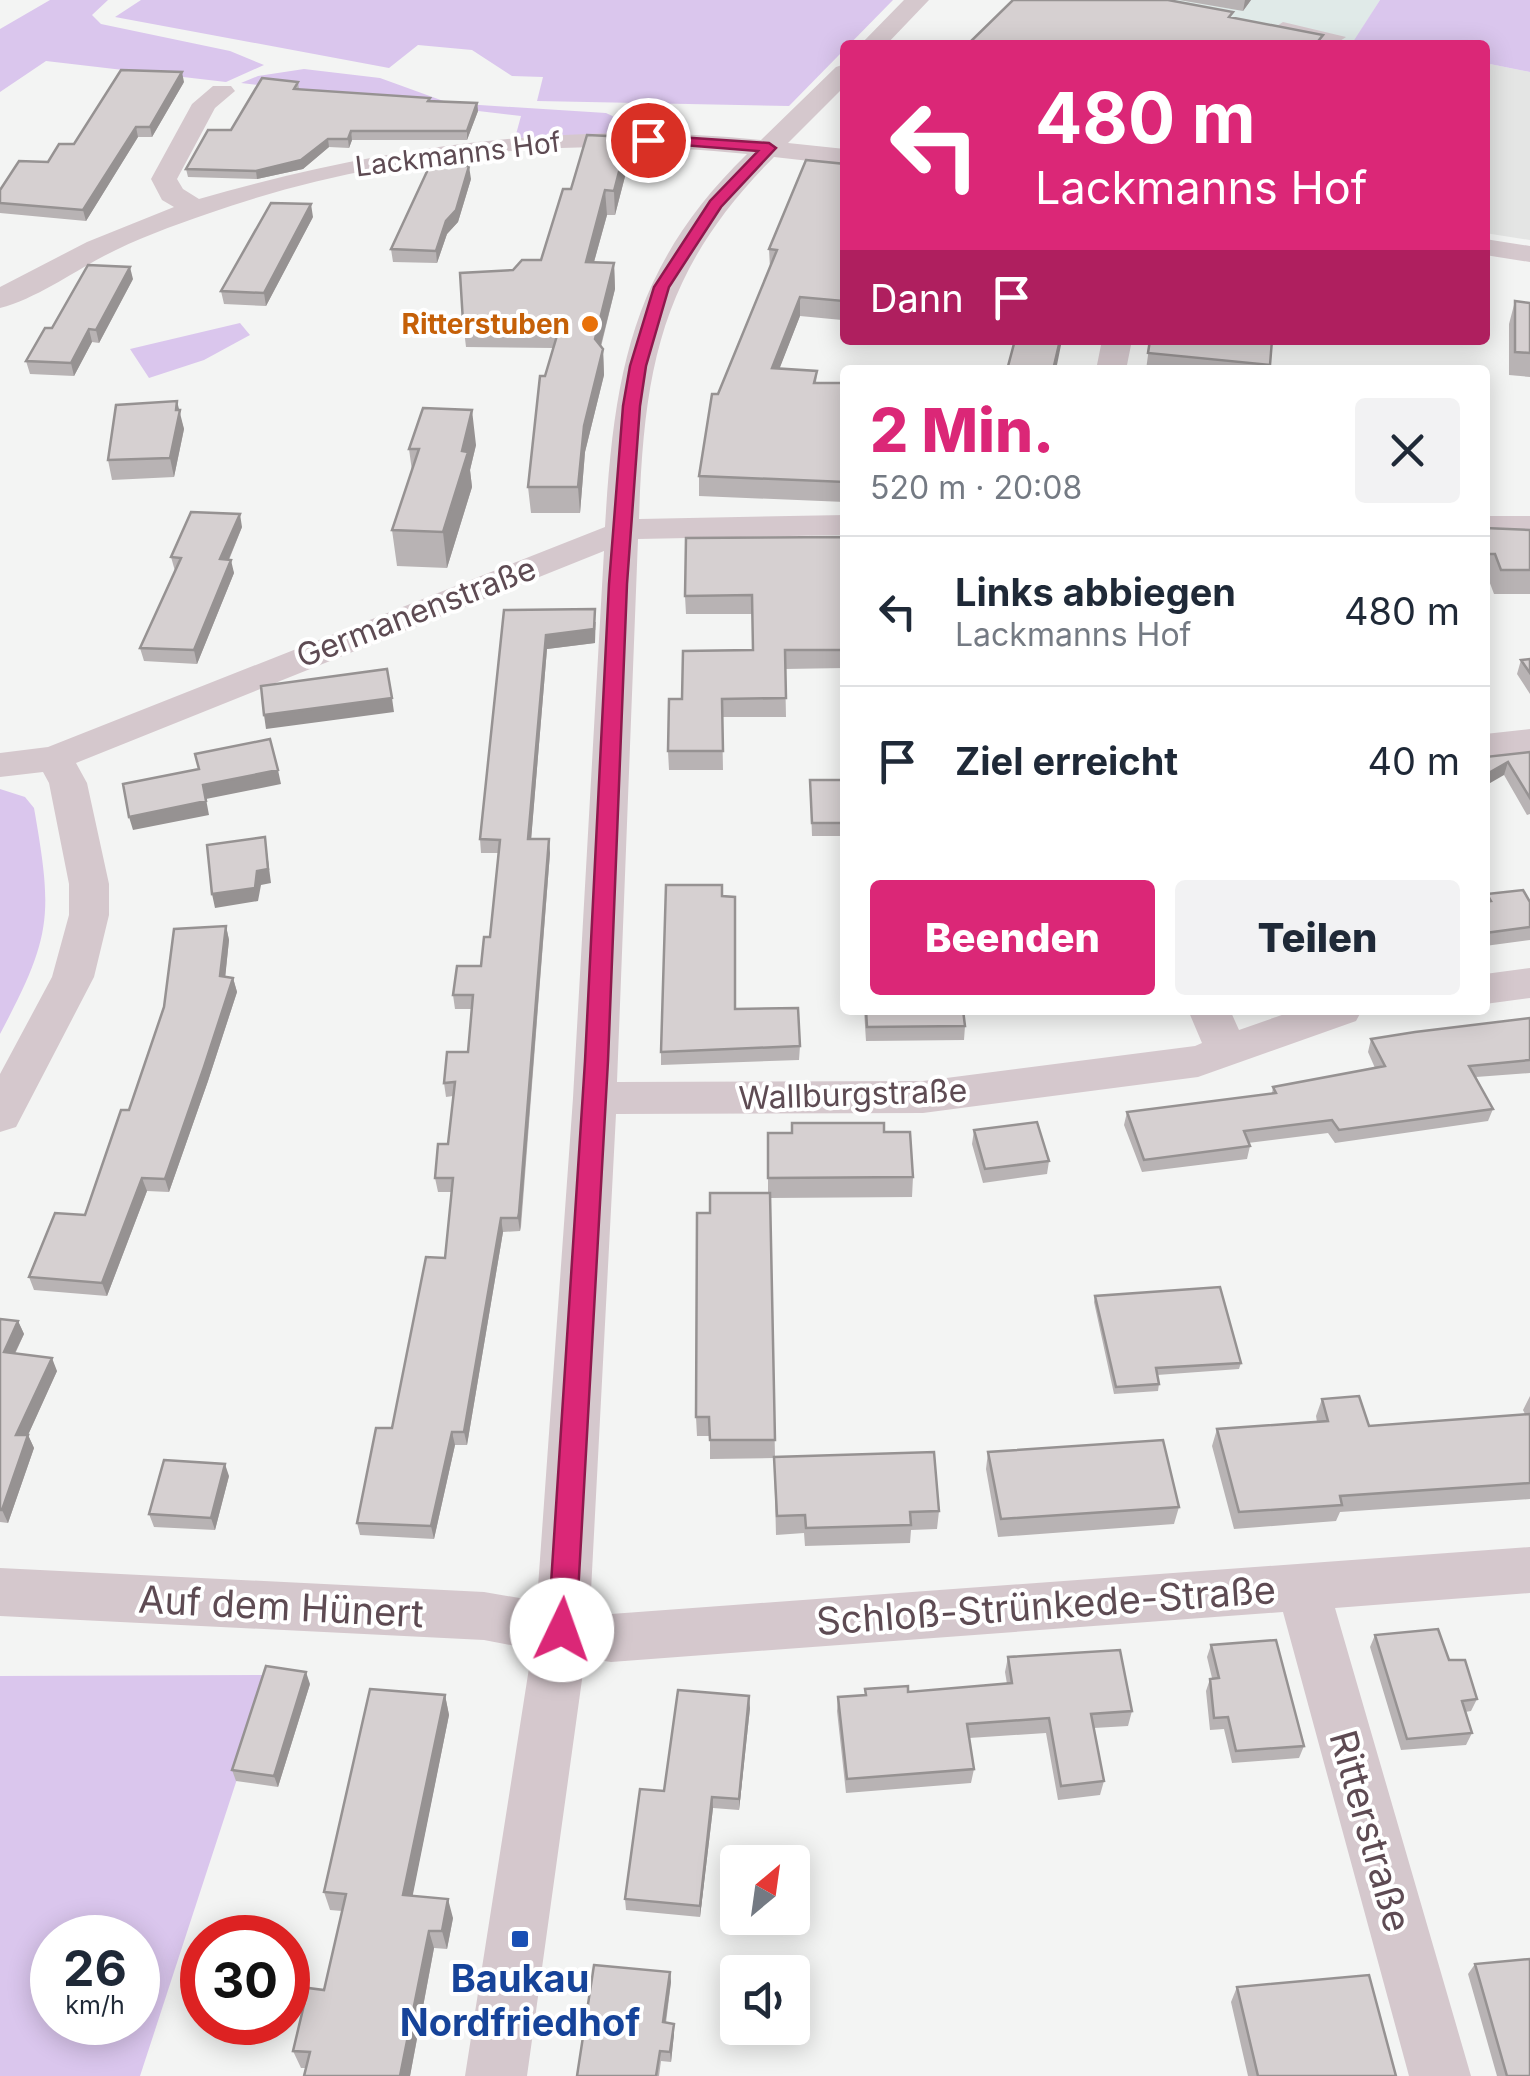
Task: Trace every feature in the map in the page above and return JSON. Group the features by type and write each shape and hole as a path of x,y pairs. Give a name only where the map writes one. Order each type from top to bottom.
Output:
{"street":[{"path":"877,40 916,0"},
{"path":"1273,23 1332,33"},
{"path":"496,2076 562,1630 595,1098 621,532 632,406 658,296 715,204 840,77"},
{"path":"196,209 172,194 164,179 205,104 222,91"},
{"name":"Lackmanns Hof","path":"0,299 95,251 196,209 340,168 468,148 621,139 840,156"},
{"path":"1490,249 1530,254"},
{"name":"Germanenstraße","path":"0,765 54,758 621,532 658,526 840,525"},
{"path":"1490,526 1530,526"},
{"path":"1490,745 1530,740"},
{"path":"0,1115 72,976 89,915 89,884 68,783 54,758"},
{"path":"1490,988 1530,982"},
{"name":"Wallburgstraße","path":"595,1098 923,1097 1198,1061 1218,1029 1309,1015"},
{"name":"Schloß-Strünkede-Straße","path":"562,1630 612,1638 1530,1570"},
{"name":"Ritterstraße","path":"1302,1586 1440,2076"},
{"name":"Auf dem Hünert","path":"0,1592 484,1616 562,1630"}],"shaded area":[{"path":"50,0 108,0 92,15 101,24 230,51 264,65 226,82 46,61 0,92 0,29"},
{"path":"141,0 893,0 854,40 840,40 840,54 789,106 537,101 543,77 512,76 472,50 418,45 389,68 115,17"},
{"path":"1079,0 1380,0 1355,40 1322,40"},
{"path":"1380,0 1530,0 1530,72 1490,64 1490,40 1354,40"},
{"path":"1490,64 1530,72 1530,240 1490,234"},
{"path":"304,69 380,78 449,103 606,113 619,119 616,135 515,138 521,116 241,83 258,76"},
{"path":"240,323 250,335 204,360 149,378 130,349"},
{"path":"0,789 25,797 34,808 45,901 39,948 0,1034"},
{"path":"271,1675 193,1915 180,1915 180,1954 160,2015 160,1915 30,1915 30,2045 150,2045 140,2076 0,2076 0,1676"}],"building":[{"path":"1013,0 1168,0 1233,12 1229,17 1323,35 1319,40 972,40"},
{"path":"121,70 182,72 150,127 136,127 83,210 0,203 0,190 19,161 48,162 59,144 74,144"},
{"path":"262,78 298,82 294,89 477,103 467,131 351,131 348,139 328,139 301,160 256,171 186,169 208,130 231,130"},
{"path":"587,135 628,137 614,191 605,190 586,262 614,263 595,339 603,349 584,426 578,487 528,487 540,376 545,376 561,322 463,322 460,273 513,270 522,260 541,260 563,189 571,189"},
{"path":"806,160 840,163 840,301 800,297 772,368 817,371 814,383 840,383 840,482 699,476 712,394 718,394 777,250 769,249"},
{"path":"430,165 469,166 456,210 446,221 436,251 391,249"},
{"path":"271,203 311,204 264,293 221,291"},
{"path":"88,265 130,267 96,330 89,329 71,363 26,361 45,328 52,328"},
{"path":"1515,301 1530,303 1530,353 1515,352"},
{"path":"1014,345 1059,345 1054,365 1008,365"},
{"path":"1149,345 1272,345 1270,365 1148,353"},
{"path":"177,401 176,410 180,410 170,458 108,460 116,405"},
{"path":"423,408 472,410 462,451 468,452 443,532 392,530 419,449 409,449"},
{"path":"191,512 240,514 220,559 231,560 194,650 140,648 181,558 171,557"},
{"path":"1490,528 1530,530 1530,570 1501,570 1495,554 1490,554"},
{"path":"840,537 840,650 785,650 786,698 722,699 723,751 668,751 669,699 682,699 683,651 753,650 752,595 685,596 686,538"},
{"path":"595,609 594,629 546,635 528,839 549,839 519,1213 518,1218 501,1218 464,1432 452,1432 431,1526 357,1523 376,1428 392,1428 426,1257 445,1258 453,1178 435,1178 438,1144 448,1144 455,1082 444,1083 447,1052 468,1052 473,995 453,995 457,966 481,966 484,937 490,937 500,840 480,839 504,610"},
{"path":"1530,659 1530,673 1521,660"},
{"path":"387,669 392,698 264,715 261,686"},
{"path":"270,739 278,770 203,785 206,801 129,817 123,784 199,769 195,754"},
{"path":"1530,752 1530,798 1508,762 1490,772 1490,756"},
{"path":"810,780 840,780 840,823 812,823"},
{"path":"265,837 268,869 257,871 255,888 212,894 207,845"},
{"path":"666,885 722,885 722,896 735,897 735,1009 798,1008 800,1046 661,1052"},
{"path":"1523,890 1530,902 1530,927 1490,932 1490,894"},
{"path":"226,926 220,976 233,978 165,1179 142,1178 102,1283 29,1277 55,1213 85,1215 121,1110 129,1110 164,1007 174,929"},
{"path":"866,1015 964,1015 965,1026 867,1027"},
{"path":"1530,1018 1530,1060 1469,1066 1493,1109 1339,1130 1332,1120 1244,1131 1250,1146 1144,1160 1127,1112 1276,1093 1273,1087 1385,1066 1371,1039"},
{"path":"1037,1122 1049,1161 985,1169 974,1130"},
{"path":"792,1123 884,1123 884,1132 910,1132 913,1177 768,1178 768,1133 792,1133"},
{"path":"710,1193 770,1193 775,1440 710,1440 709,1417 696,1417 697,1213 710,1213"},
{"path":"1220,1287 1241,1363 1156,1368 1159,1384 1116,1387 1095,1296"},
{"path":"0,1319 18,1321 4,1352 52,1358 16,1435 28,1435 2,1510 0,1510"},
{"path":"1359,1396 1369,1426 1530,1414 1530,1483 1340,1496 1342,1505 1239,1512 1217,1429 1328,1421 1322,1399"},
{"path":"1163,1440 1179,1507 1001,1519 988,1452"},
{"path":"934,1452 939,1511 910,1512 911,1525 806,1528 805,1515 777,1516 774,1457"},
{"path":"164,1460 225,1464 211,1518 149,1514"},
{"path":"1438,1629 1449,1660 1465,1660 1477,1699 1462,1701 1472,1733 1407,1739 1375,1635"},
{"path":"1276,1640 1304,1746 1236,1751 1228,1717 1214,1718 1210,1679 1219,1678 1211,1645"},
{"path":"1120,1650 1132,1711 1091,1714 1104,1781 1061,1786 1049,1718 967,1724 974,1769 847,1779 838,1697 866,1695 865,1689 908,1686 908,1692 1012,1683 1008,1657"},
{"path":"266,1666 306,1672 274,1776 232,1770"},
{"path":"370,1689 445,1695 403,1895 448,1899 442,1931 429,1931 400,2076 304,2076 310,2052 293,2051 294,2045 310,2045 310,1988 324,1990 346,1894 324,1892"},
{"path":"678,1690 749,1696 739,1799 712,1797 700,1906 625,1899 640,1789 664,1791"},
{"path":"1530,1959 1530,2076 1507,2076 1475,1964"},
{"path":"594,1965 670,1972 663,2022 674,2024 670,2052 660,2051 656,2076 577,2076"},
{"path":"1369,1975 1396,2076 1258,2076 1237,1987"}],"place":[{"name":"Ritterstuben","path":"590,324"},
{"name":"Baukau Nordfriedhof","path":"520,1939"}],"route":[{"path":"562,1630 597,1061 618,584 632,406 638,366 662,287 715,204 769,148 648,140"}]}
